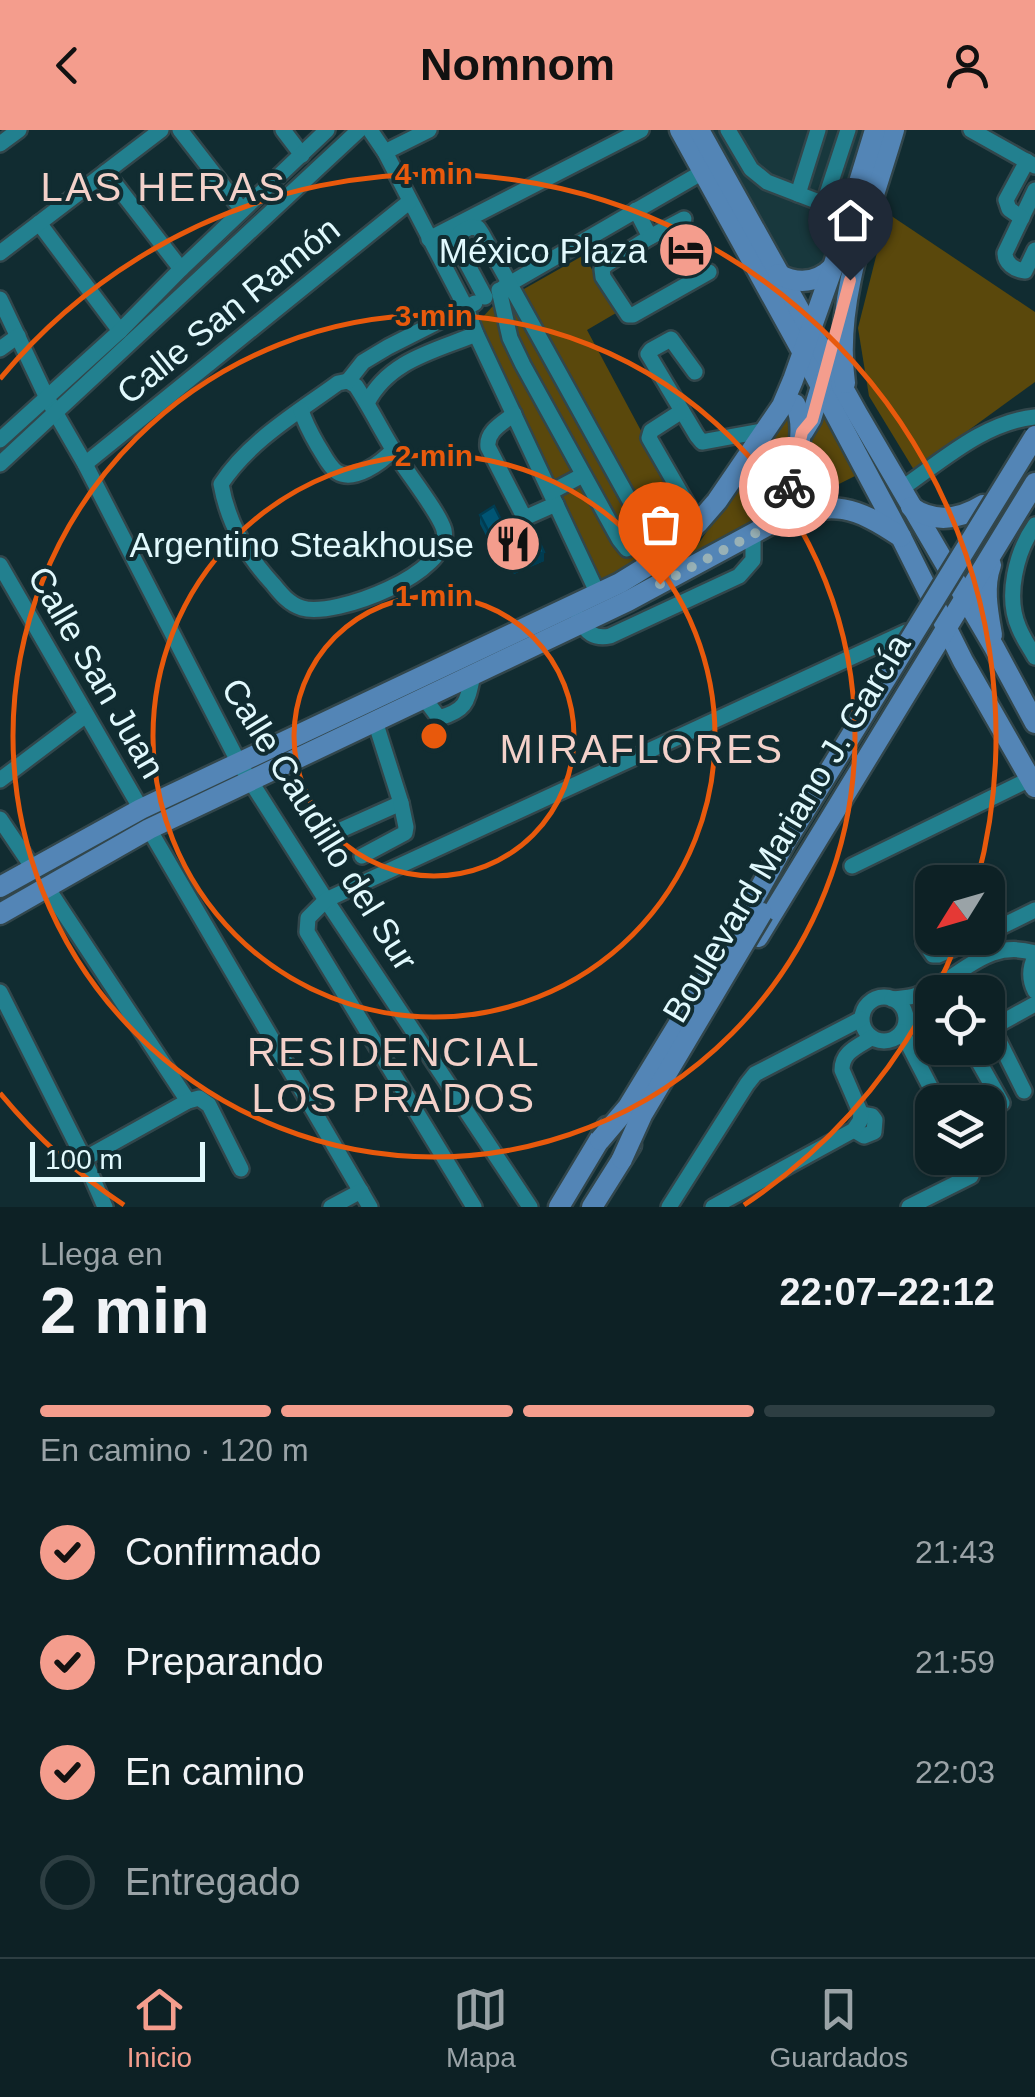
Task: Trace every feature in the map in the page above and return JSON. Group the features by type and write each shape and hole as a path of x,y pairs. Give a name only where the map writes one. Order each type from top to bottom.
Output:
{"main road":[{"path":"680,130 803,353 821,402 901,537 946,628 1033,783"},
{"path":"699,130 828,361"},
{"path":"875,130 803,353 821,402 906,498 1035,722"},
{"path":"821,402 828,361 894,130"},
{"path":"778,274 794,281 811,280 833,267"},
{"path":"780,520 802,432 843,368 850,280"},
{"path":"244,772 376,721 472,676 577,614 598,594 659,559 698,523 766,430 821,402"},
{"name":"Boulevard Mariano J. García","path":"559,1207 1035,420"},
{"path":"600,1140 638,1091 1035,436"},
{"path":"622,1158 642,1115 811,824 1035,461"},
{"name":"Boulevard Mariano J. García","path":"592,1207 1035,483"},
{"path":"906,498 934,517 952,518 983,505"},
{"path":"0,887 577,614 628,600 780,520 801,512 840,508 877,521 901,537"},
{"path":"994,646 988,573 1002,538"},
{"path":"964,661 963,646 972,639 994,646"},
{"path":"926,664 964,661"},
{"path":"831,755 860,770"},
{"path":"0,914 145,819"}],"street":[{"path":"0,144 19,130"},
{"path":"0,252 161,130"},
{"path":"180,130 242,210"},
{"path":"282,130 302,155"},
{"path":"0,464 120,330 328,130"},
{"path":"0,440 51,406 358,130"},
{"path":"370,130 466,308 598,594"},
{"path":"385,152 428,130"},
{"path":"429,239 642,130"},
{"path":"728,130 750,169 766,182 850,214"},
{"path":"738,146 747,130"},
{"path":"798,194 818,130"},
{"path":"824,203 848,130"},
{"path":"971,130 1031,163 1006,200 1008,209 1022,218"},
{"path":"106,172 182,269"},
{"path":"348,381 367,403 444,531 441,548 432,562 354,604 320,610 302,608 288,601 254,564 236,534 222,484 233,466 282,423 338,383 348,381 363,362 388,346 466,308 702,173"},
{"path":"1035,190 1005,259 1025,270 1035,250"},
{"name":"Calle San Ramón","path":"85,464 409,202"},
{"path":"636,210 650,237"},
{"path":"684,218 607,264 602,269 603,277 628,316 709,272"},
{"path":"39,222 120,330"},
{"path":"498,290 528,316 640,519 644,530 640,540 627,549"},
{"path":"498,290 510,338 523,365 618,539 627,549 659,559"},
{"name":"Calle Caudillo del Sur","path":"0,300 51,406 85,464 244,772 530,1207"},
{"path":"504,319 516,312 528,316"},
{"path":"367,403 383,378 399,366 476,334"},
{"path":"0,349 18,336"},
{"path":"695,372 671,339 648,354 702,442 766,430"},
{"path":"301,410 305,424 333,470 342,476 383,461 394,450"},
{"path":"682,411 652,431 649,438 698,523"},
{"path":"514,414 492,432 488,447 523,514 530,516 583,475"},
{"path":"906,498 982,434 1001,424 1035,420"},
{"path":"1035,525 1026,538 1012,595 1017,625 1035,657"},
{"path":"577,614 592,636 610,636 739,576 753,560 753,534"},
{"name":"Calle San Juan","path":"0,565 370,1207"},
{"path":"474,1207 307,932 308,918 326,900 906,632"},
{"path":"0,780 86,715"},
{"path":"362,856 404,834 406,827 397,784 376,721"},
{"path":"852,866 1033,783"},
{"path":"334,833 401,803"},
{"path":"0,819 34,868"},
{"path":"46,886 188,1101"},
{"path":"1005,925 1035,910"},
{"path":"1009,923 1012,948"},
{"path":"953,975 996,951 1012,948 1035,955 1030,972 1035,991"},
{"path":"0,992 105,1207"},
{"path":"892,999 915,995"},
{"path":"668,1207 755,1074 861,1019 872,1000 885,997 902,1006 904,1025 930,1085"},
{"path":"861,1019 871,1038 891,1040 904,1025 915,1000"},
{"path":"1005,1020 1035,1004"},
{"path":"713,1207 854,1130 861,1114 842,1064 848,1053 871,1038"},
{"path":"1005,1056 1024,1092"},
{"path":"84,1159 199,1098 209,1105 241,1169"},
{"path":"909,1207 971,1176"},
{"path":"331,1207 361,1192"}],"shaded area":[{"path":"706,130 866,130 831,251 821,265 795,268 781,261"},
{"path":"887,213 1035,312 1035,382 914,470 869,396 858,328"},
{"path":"584,255 616,313 587,330 690,522 642,564 600,583 481,330 481,319 492,307"},
{"path":"806,409 831,415 859,474 671,568 699,543 785,415"}],"building":[{"name":"Argentino Steakhouse","path":"494,506 503,524 532,526 544,552 514,565 505,545 495,544 480,515"}],"way so far":[{"path":"660,584 780,520 789,487"}],"place":[{"name":"México Plaza","path":"686,250"},
{"name":"Argentino Steakhouse","path":"513,544"}],"district":[{"name":"LAS HERAS","path":"164,187"},
{"name":"MIRAFLORES","path":"642,749"},
{"name":"RESIDENCIAL LOS PRADOS","path":"394,1075"}],"route":[{"path":"789,487 802,432 812,420 850,280"}]}
